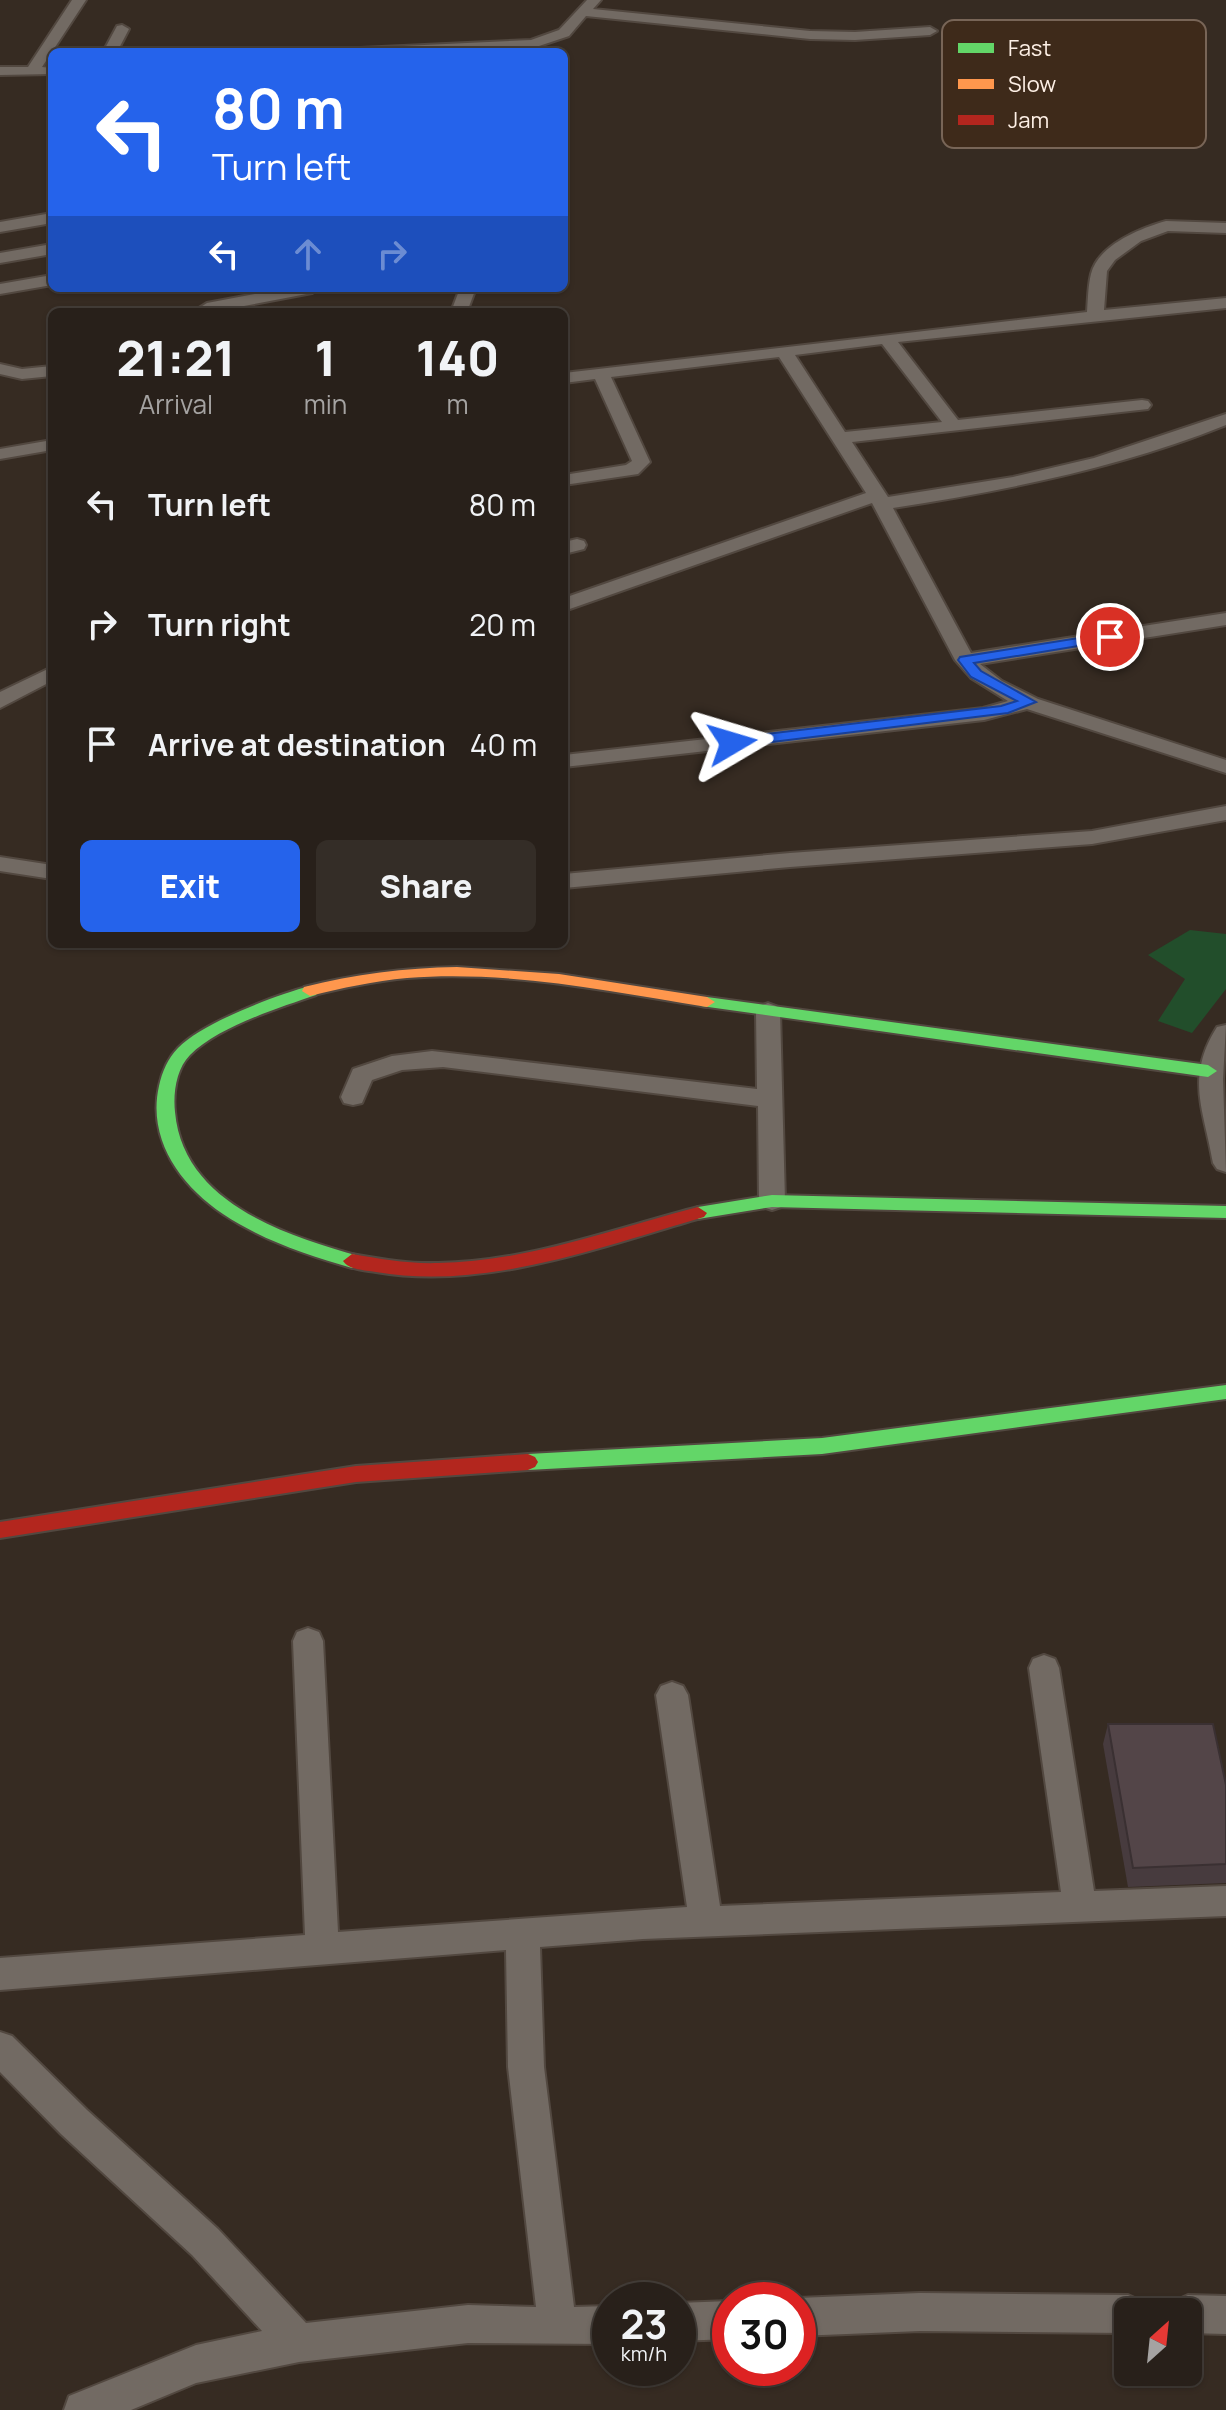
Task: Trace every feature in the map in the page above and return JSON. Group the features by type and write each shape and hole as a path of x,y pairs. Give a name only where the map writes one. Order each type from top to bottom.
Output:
{"street":[{"path":"32,71 79,0"},
{"path":"529,48 564,33 594,0"},
{"path":"584,12 810,35 855,36 930,31"},
{"path":"112,48 122,29"},
{"path":"410,48 475,48"},
{"path":"0,71 48,72"},
{"path":"0,227 48,219"},
{"path":"1095,314 1099,271 1109,257 1135,238 1166,226 1226,228"},
{"path":"0,258 48,250"},
{"path":"0,289 48,281"},
{"path":"1172,307 1172,296 1179,293 1226,290"},
{"path":"207,308 291,292"},
{"path":"568,377 1095,314 1226,303"},
{"path":"887,339 954,426"},
{"path":"784,351 879,500 965,660 976,674 1029,702 1220,762"},
{"path":"0,369 22,374 48,371"},
{"path":"568,479 632,470 641,462 601,373"},
{"path":"842,438 1142,405"},
{"path":"568,604 879,500 1040,476 1142,448 1226,419"},
{"path":"0,454 48,446"},
{"path":"965,660 1226,619"},
{"path":"0,702 48,675"},
{"path":"568,761 984,714 1029,702"},
{"path":"568,881 808,858 1111,835 1226,813"},
{"path":"0,864 48,871"},
{"path":"1208,1071 481,975 397,975 346,982 299,995 184,1050 172,1066 166,1091 164,1122 170,1147 184,1169 208,1196 244,1219 327,1252 409,1271 452,1271 537,1257 688,1214 730,1205 772,1201 1226,1212"},
{"path":"768,1011 772,1201"},
{"path":"1226,1033 1218,1043 1208,1071 1226,1163"},
{"path":"353,1097 362,1075 382,1066 403,1060 443,1059 770,1099"},
{"path":"0,1530 356,1474 486,1463 661,1457 822,1446 1226,1392"},
{"path":"308,1641 322,1947"},
{"path":"1044,1668 1080,1907"},
{"path":"672,1695 706,1922"},
{"path":"0,1974 322,1947 706,1922 1226,1901"},
{"path":"523,1933 526,2067 557,2327"},
{"path":"0,2048 74,2122 205,2242 299,2343"},
{"path":"816,2316 920,2312 1114,2314"},
{"path":"1202,2314 1226,2315"},
{"path":"83,2410 196,2364 299,2343 468,2324 592,2326"}],"green space":[{"path":"1190,930 1226,934 1226,989 1192,1033 1158,1021 1185,979 1148,955"}],"building":[{"path":"1108,1724 1213,1724 1226,1785 1226,1864 1133,1868"}],"traffic: fast":[{"path":"310,991 223,1027 183,1052 173,1069 167,1090 168,1135 181,1164 202,1188 228,1209 291,1241 352,1261"},
{"path":"707,1002 1208,1071"},
{"path":"698,1213 772,1201 1226,1212"},
{"path":"528,1462 822,1446 1226,1392"}],"traffic: slow":[{"path":"310,991 358,979 407,973 457,972 559,979 707,1002"}],"traffic: jam":[{"path":"352,1261 396,1269 439,1270 483,1266 570,1248 698,1213"},
{"path":"0,1530 356,1474 528,1462"}],"route":[{"path":"732,743 1003,710 1029,702 991,684 976,674 965,660 1110,637"}]}
